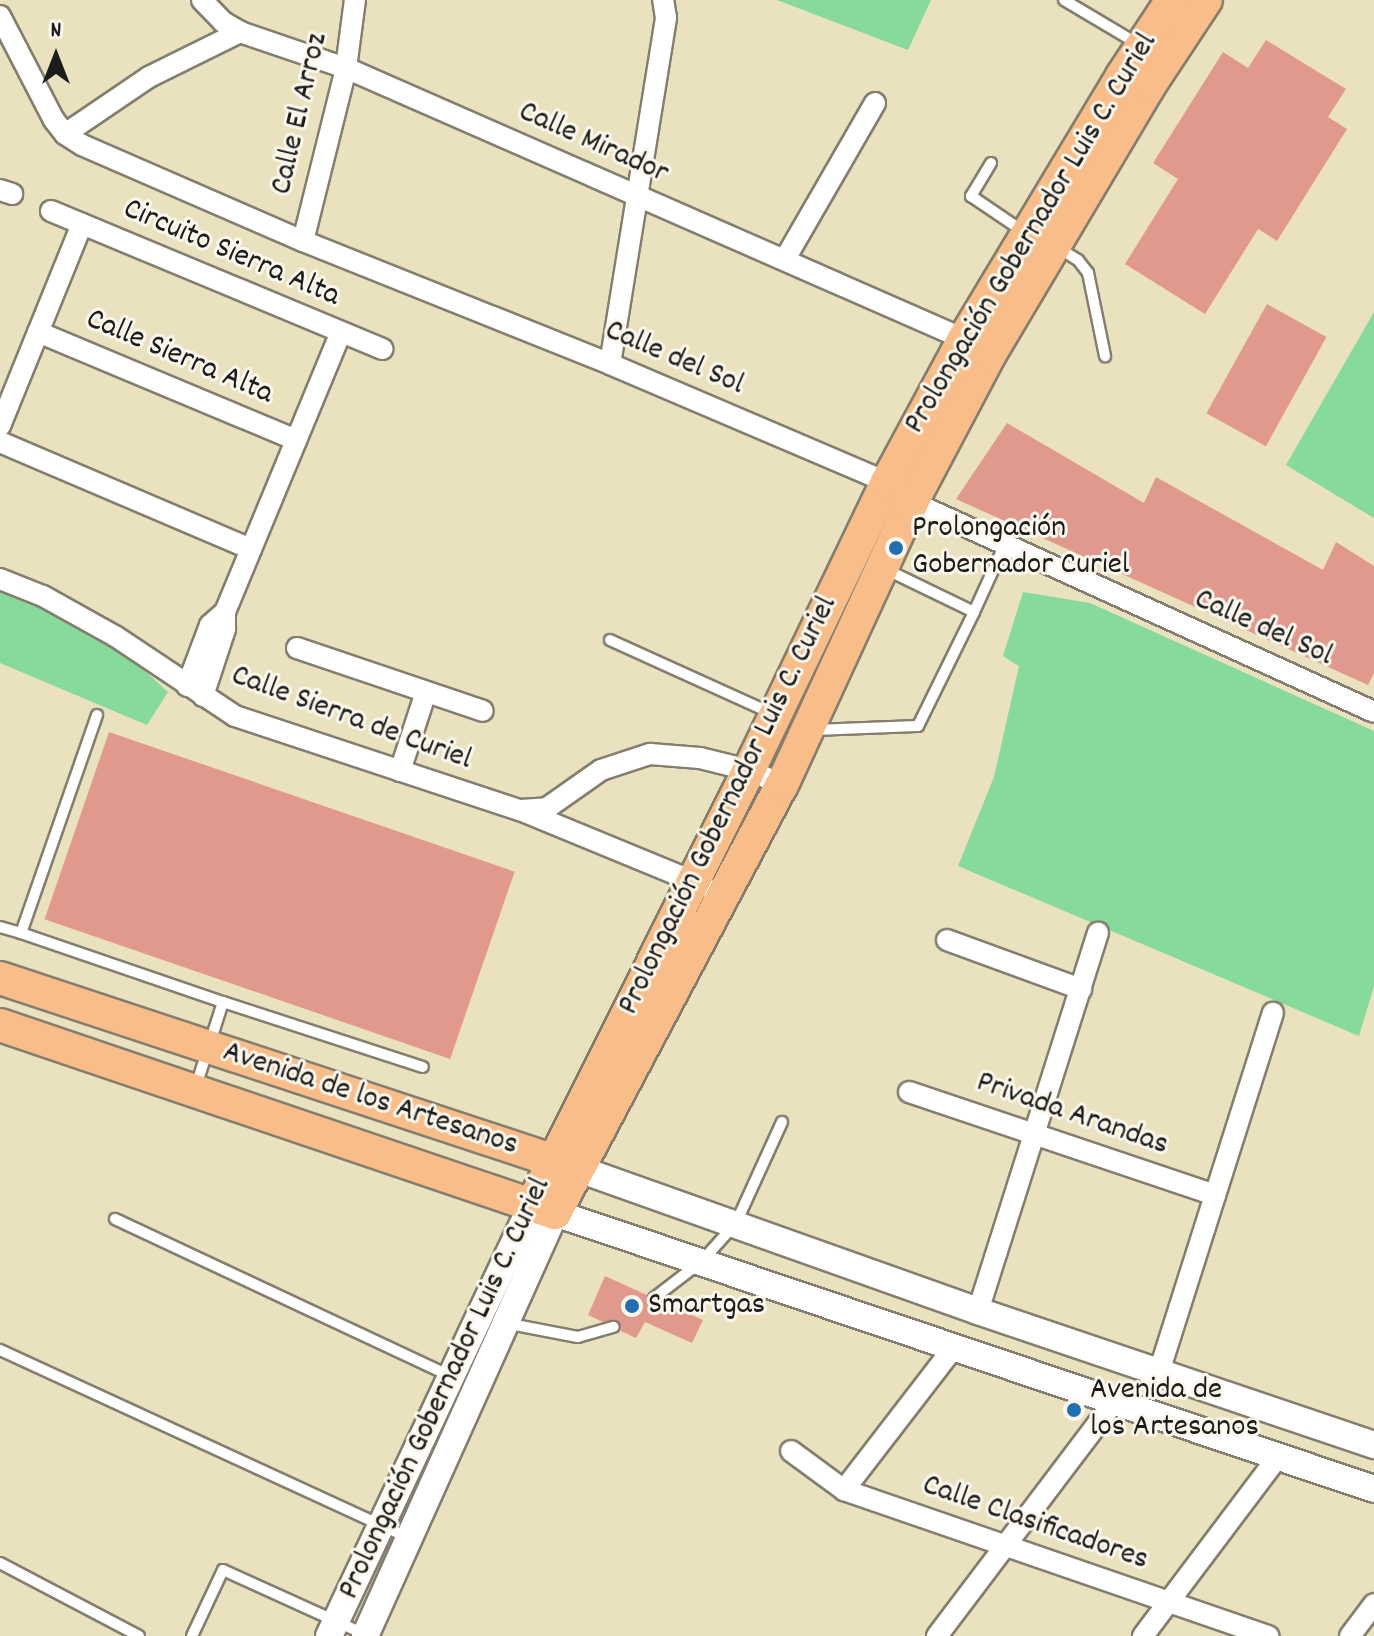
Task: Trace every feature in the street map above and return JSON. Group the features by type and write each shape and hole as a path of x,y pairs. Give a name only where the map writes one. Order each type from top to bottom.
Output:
{"main road":[{"name":"Prolongación Gobernador Luis C. Curiel","path":"899,492 990,354 1041,240 1141,46 1172,0"},
{"name":"Prolongación Gobernador Luis C. Curiel","path":"567,1165 692,881 749,770 791,723 899,492 964,339 1041,240 1206,0"},
{"name":"Prolongación Gobernador Luis C. Curiel","path":"544,1209 724,894 782,785 791,723"},
{"name":"Avenida de los Artesanos","path":"0,978 567,1165"},
{"name":"Avenida de los Artesanos","path":"0,1025 544,1209"}],"street":[{"name":"Calle Mirador","path":"202,0 223,22 240,32 346,68 964,339"},
{"name":"Calle El Arroz","path":"303,241 346,68 355,0"},
{"path":"610,364 666,18 663,0"},
{"path":"0,16 65,134 149,77 240,32"},
{"path":"785,259 875,103"},
{"name":"Calle del Sol","path":"65,134 303,241 610,364 899,492 1005,544 1374,712"},
{"path":"51,211 82,224"},
{"name":"Circuito Sierra Alta","path":"0,426 82,224 341,332 225,612 210,625 195,691"},
{"name":"Calle Sierra Alta","path":"38,332 296,440"},
{"path":"341,332 382,349"},
{"path":"0,442 251,549"},
{"name":"Calle Sierra de Curiel","path":"0,579 43,596 115,636 235,716 520,810 724,894"},
{"path":"297,648 483,711"},
{"path":"400,771 426,692"},
{"path":"520,810 547,808 601,770 650,754 700,758 749,770 782,785"},
{"path":"978,1311 1098,933"},
{"path":"947,940 1081,989"},
{"path":"1159,1372 1273,1013"},
{"name":"Privada Arandas","path":"909,1092 1215,1195"},
{"name":"Avenida de los Artesanos","path":"567,1165 978,1311 1374,1445"},
{"name":"Avenida de los Artesanos","path":"544,1209 1374,1489"},
{"name":"Prolongación Gobernador Luis C. Curiel","path":"332,1629 452,1376 493,1319 544,1209"},
{"name":"Prolongación Gobernador Luis C. Curiel","path":"366,1635 476,1388 493,1319"},
{"path":"844,1490 955,1346"},
{"path":"1070,1385 1084,1347"},
{"path":"937,1636 1115,1401"},
{"path":"1329,1474 1348,1436"},
{"name":"Calle Clasificadores","path":"791,1451 844,1490 1269,1636"},
{"path":"1143,1636 1278,1457"},
{"path":"1350,1636 1374,1604"}],"lane":[{"path":"1064,0 1141,46"},
{"path":"991,163 971,196 1078,260 1088,273 1105,356"},
{"path":"610,640 791,723 918,726 1005,544"},
{"path":"867,561 974,612"},
{"path":"21,933 97,715"},
{"path":"0,927 423,1067"},
{"path":"195,1091 223,1002"},
{"path":"654,1298 701,1262 736,1223 782,1122"},
{"path":"115,1219 476,1388"},
{"path":"493,1319 578,1337 614,1327"},
{"path":"0,1350 409,1538"},
{"path":"0,1563 139,1636"},
{"path":"192,1636 223,1570 332,1629 366,1635"}],"green space":[{"path":"777,0 931,0 908,50"},
{"path":"1374,312 1374,518 1286,465"},
{"path":"0,589 32,601 124,652 168,692 147,725 0,663"},
{"path":"1023,592 1090,603 1374,731 1374,986 1359,1036 958,866 994,777 1019,666 1003,656"}],"building":[{"path":"1266,40 1346,89 1328,117 1347,129 1277,241 1258,229 1205,314 1125,264 1178,179 1153,163 1223,52 1248,68"},
{"path":"1267,304 1326,337 1266,446 1206,413"},
{"path":"1007,423 1144,503 1156,477 1323,570 1336,542 1374,566 1374,673 1368,685 956,499"},
{"path":"109,732 515,872 450,1059 45,919"},
{"name":"Smartgas","path":"605,1276 647,1295 650,1305 662,1302 703,1320 692,1343 645,1322 636,1338 621,1331 617,1320 603,1322 588,1315"}],"place":[{"name":"Prolongación Gobernador Curiel","path":"896,548"},
{"name":"Smartgas","path":"632,1306"},
{"name":"Avenida de los Artesanos","path":"1074,1410"}]}
